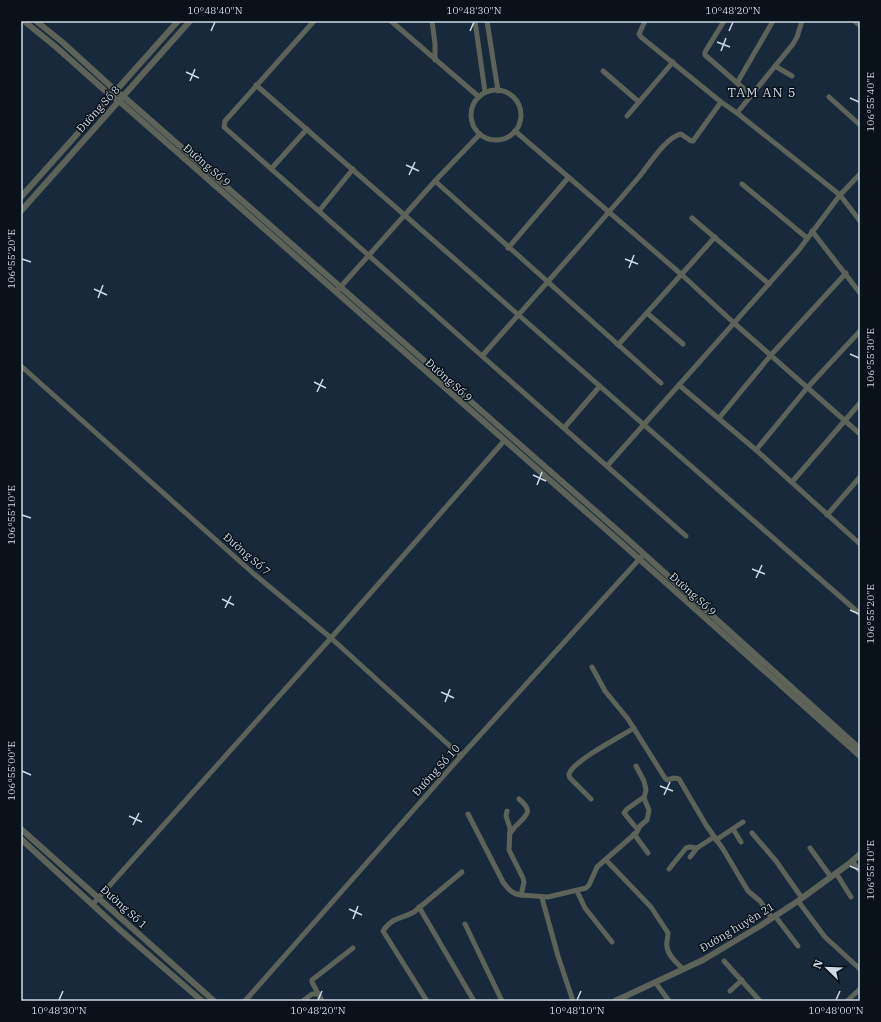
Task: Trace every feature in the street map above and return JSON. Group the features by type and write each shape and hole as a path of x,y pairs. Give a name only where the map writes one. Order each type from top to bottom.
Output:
{"street":[{"name":"Đường Số 9","path":"24,21 56,47 111,96 121,98 341,287 644,554 860,749"},
{"name":"Đường Số 9","path":"36,21 116,91 121,98 336,292 860,756"},
{"name":"Đường Số 8","path":"21,197 178,21"},
{"name":"Đường Số 8","path":"21,211 190,21"},
{"path":"314,21 225,121 224,127 686,536"},
{"path":"391,21 479,98"},
{"path":"432,21 435,44 435,60"},
{"path":"475,21 485,92"},
{"path":"487,21 498,91"},
{"path":"645,21 639,34 641,36 721,102 840,195 860,222"},
{"path":"724,21 705,52 705,55 751,95"},
{"path":"737,83 773,21"},
{"path":"737,113 795,41 802,21"},
{"path":"855,21 860,25"},
{"path":"627,116 673,62"},
{"path":"775,66 792,76"},
{"path":"603,71 639,102"},
{"path":"256,85 559,352 600,386 643,426 860,614"},
{"path":"498,91 504,91 511,96 519,106 520,119 515,131 508,136 500,139 487,138 480,134 474,127 472,118 474,105 485,92 498,91"},
{"path":"829,97 860,125"},
{"path":"482,356 609,213 668,141 681,134 693,141 721,102"},
{"path":"271,169 307,129"},
{"path":"515,131 682,275 860,434"},
{"path":"336,292 435,181 480,134"},
{"path":"319,211 353,169"},
{"path":"607,466 798,251 840,195 860,174"},
{"path":"508,248 568,178"},
{"path":"435,181 508,248 661,383"},
{"path":"742,184 807,238"},
{"path":"692,218 769,284"},
{"path":"812,231 860,293"},
{"path":"618,345 715,237"},
{"path":"719,418 771,355 846,273"},
{"path":"647,312 683,344"},
{"path":"756,450 808,388 860,331"},
{"name":"Đường Số 7","path":"21,366 254,574 331,638 461,756"},
{"path":"679,385 756,450 860,544"},
{"path":"564,428 600,386"},
{"path":"792,482 860,403"},
{"path":"93,904 331,638 504,441"},
{"path":"827,515 860,477"},
{"name":"Đường Số 10","path":"245,1001 461,756 644,554"},
{"path":"592,667 605,691 634,728 665,778 667,780 679,779 748,891 760,901 798,946"},
{"path":"591,799 570,778 570,772 583,759 634,728"},
{"path":"468,814 502,882 514,894 542,898 577,891 586,888 589,885 594,871 647,820 649,810 644,797 646,790 644,781 636,766"},
{"path":"644,797 627,808 624,813 648,853"},
{"path":"510,833 528,812 527,806 519,799"},
{"path":"508,811 506,816 510,828 509,850 521,872 524,882 522,895"},
{"path":"690,857 697,848 743,822"},
{"name":"Đường Số 1","path":"21,829 214,1001"},
{"path":"733,829 741,842"},
{"path":"752,833 776,861 825,937 860,969"},
{"name":"Đường Số 1","path":"21,839 202,1001"},
{"path":"669,868 686,848 697,848"},
{"path":"810,848 834,875 851,898"},
{"name":"Đường huyện 21","path":"615,1001 703,960 800,900 860,854"},
{"path":"606,860 651,907 668,934 667,946 669,955 683,969"},
{"path":"852,861 860,871"},
{"path":"427,1001 384,931 395,919 407,916 462,872"},
{"path":"577,891 584,908 612,942"},
{"path":"542,898 558,956 573,1001"},
{"path":"419,907 474,1001"},
{"path":"465,924 502,1001"},
{"path":"322,1001 312,980 353,948"},
{"path":"724,960 760,1001"},
{"path":"730,991 742,980"},
{"path":"655,982 669,1001"},
{"path":"847,1001 860,989"},
{"path":"303,1001 312,994 318,994"}],"district":[{"name":"TAM AN 5","path":"762,92"}]}
